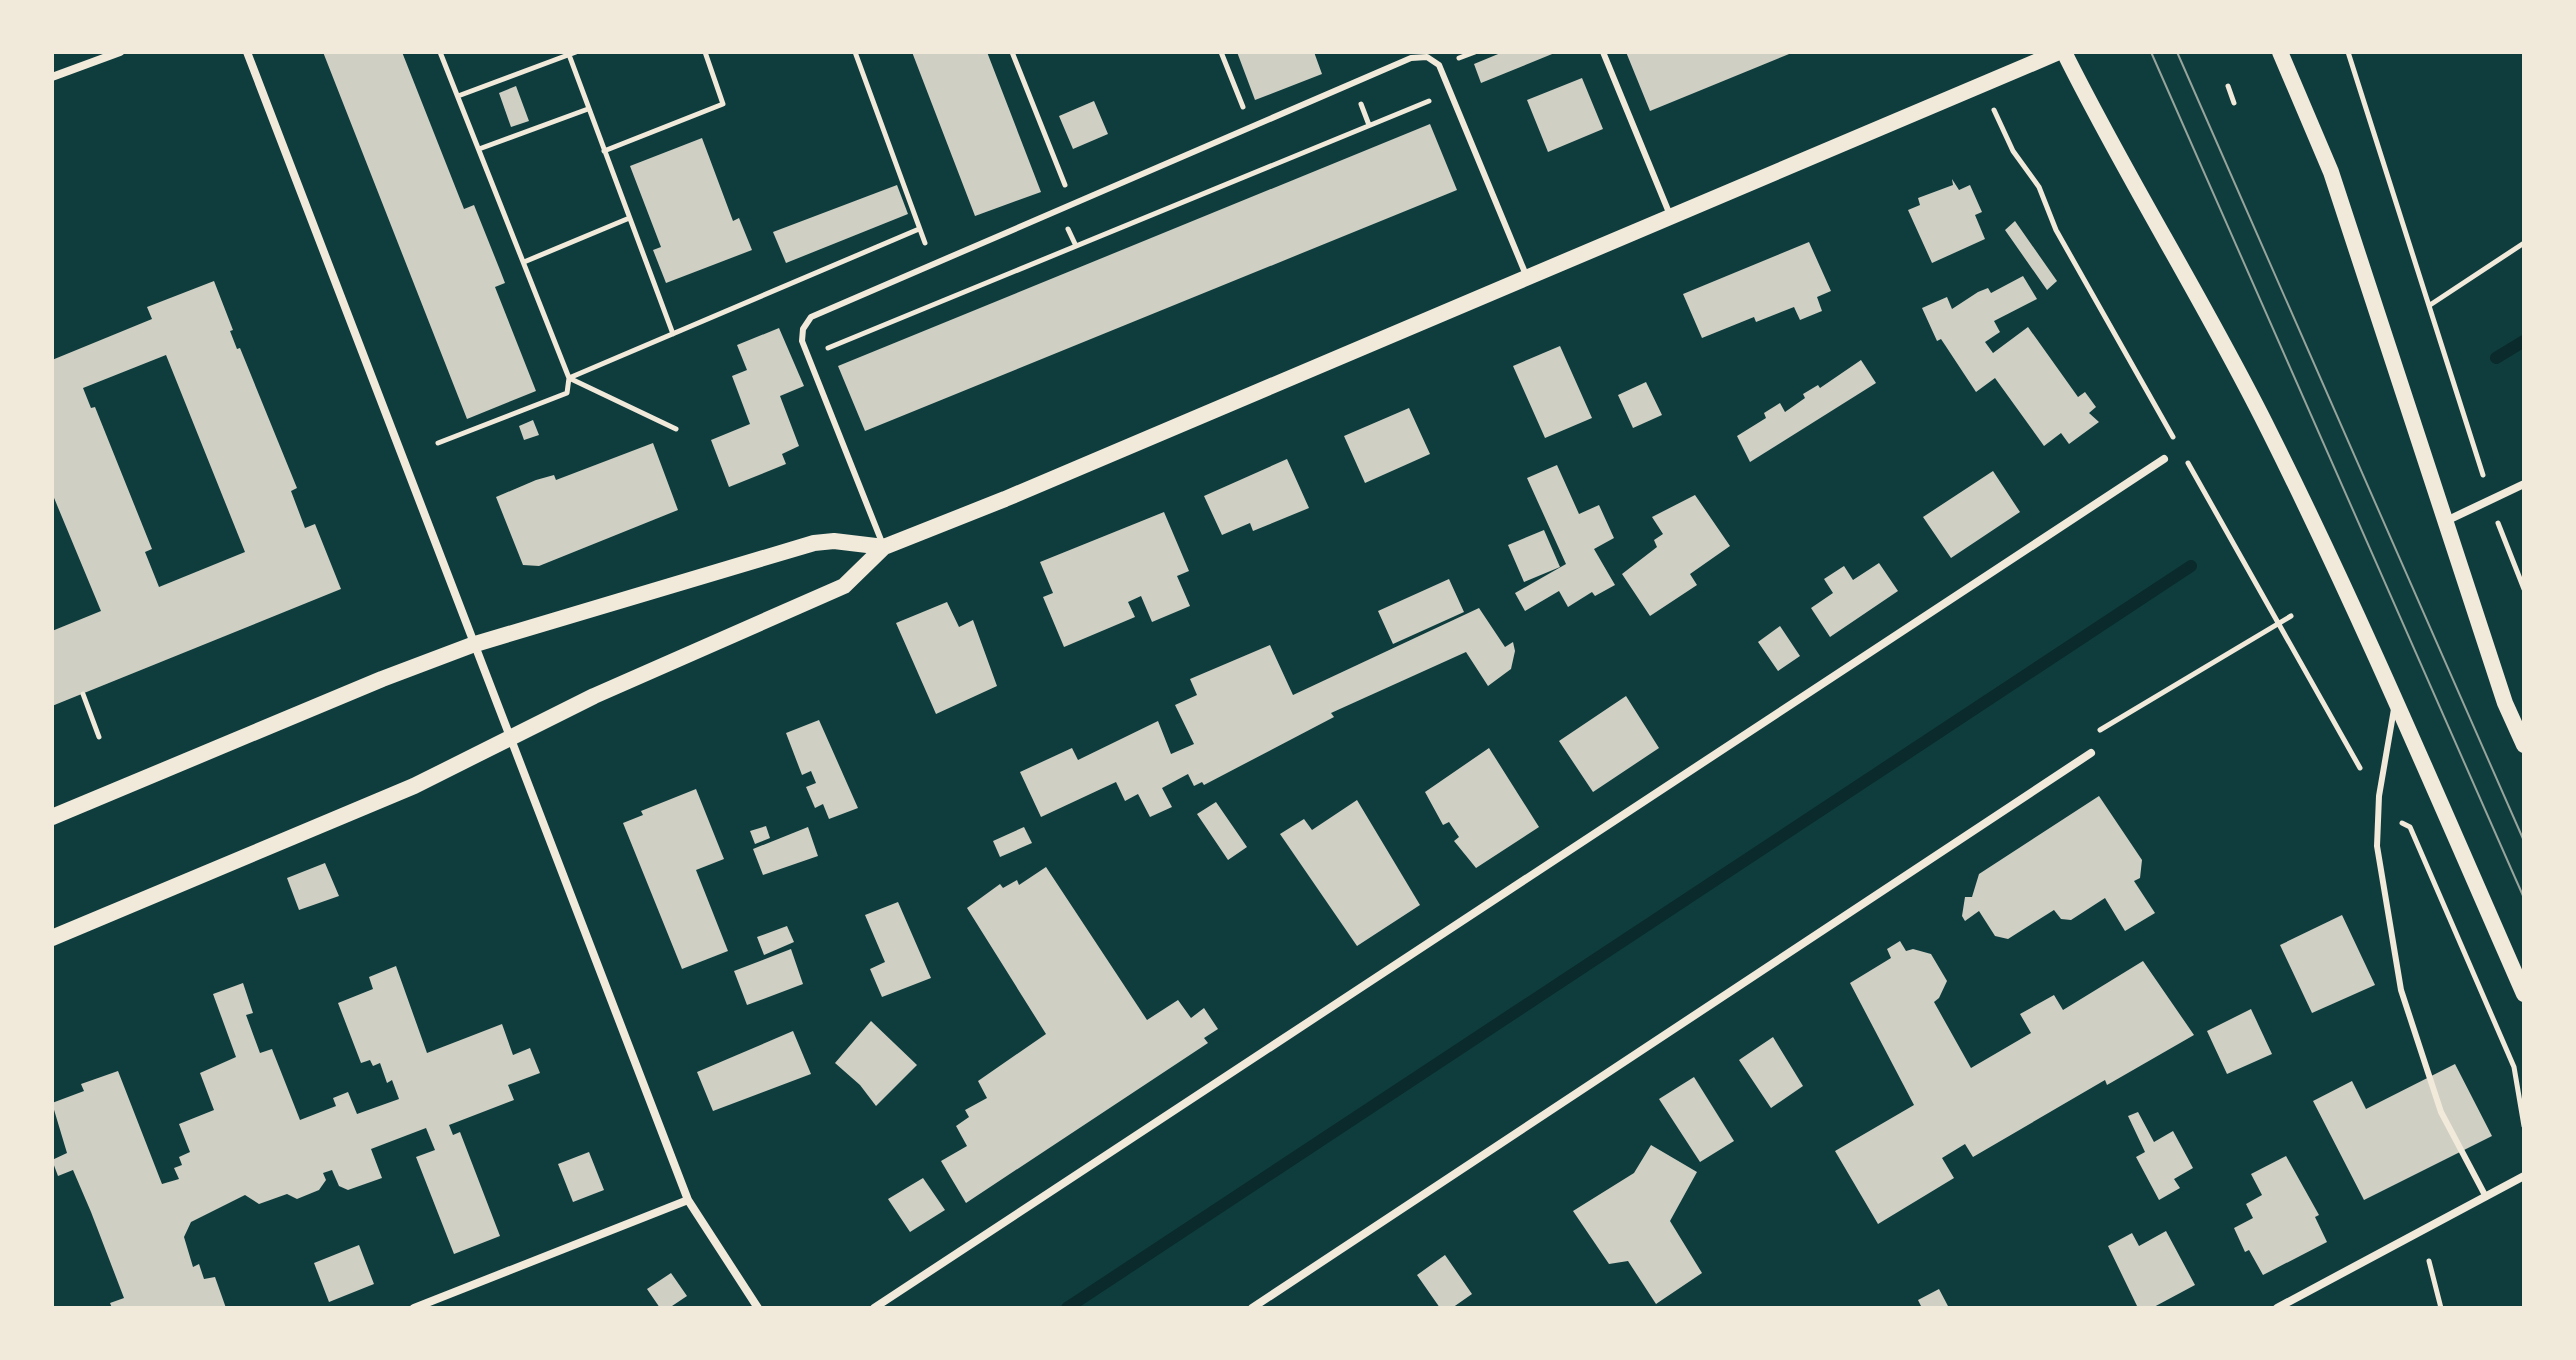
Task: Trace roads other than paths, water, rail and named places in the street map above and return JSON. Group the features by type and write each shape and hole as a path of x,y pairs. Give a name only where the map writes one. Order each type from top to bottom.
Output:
{"main road":[{"path":"52,938 414,786 594,696 844,586 884,547 2062,52 2116,157 2267,426 2396,701 2524,994"},
{"path":"2280,52 2331,172 2505,703 2524,745"},
{"path":"52,817 382,679 472,645 814,543 834,541 884,547"}],"street":[{"path":"52,77 120,52"},
{"path":"247,52 472,645 688,1200 758,1308"},
{"path":"874,1308 2164,459"},
{"path":"2446,521 2524,484"},
{"path":"1252,1308 2091,753"},
{"path":"2277,1308 2524,1176"},
{"path":"414,1308 688,1200"}],"lane":[{"path":"1603,52 1670,216"},
{"path":"884,547 802,341 803,329 811,317 1411,58 1427,57 1439,65 1528,278"},
{"path":"2396,701 2379,796 2377,846 2401,990 2441,1112 2486,1197"}],"waterway":[{"path":"2496,358 2524,341"},
{"path":"1067,1308 2191,566"}],"tram line":[{"path":"2151,52 2524,898"},
{"path":"2177,52 2524,841"}]}
